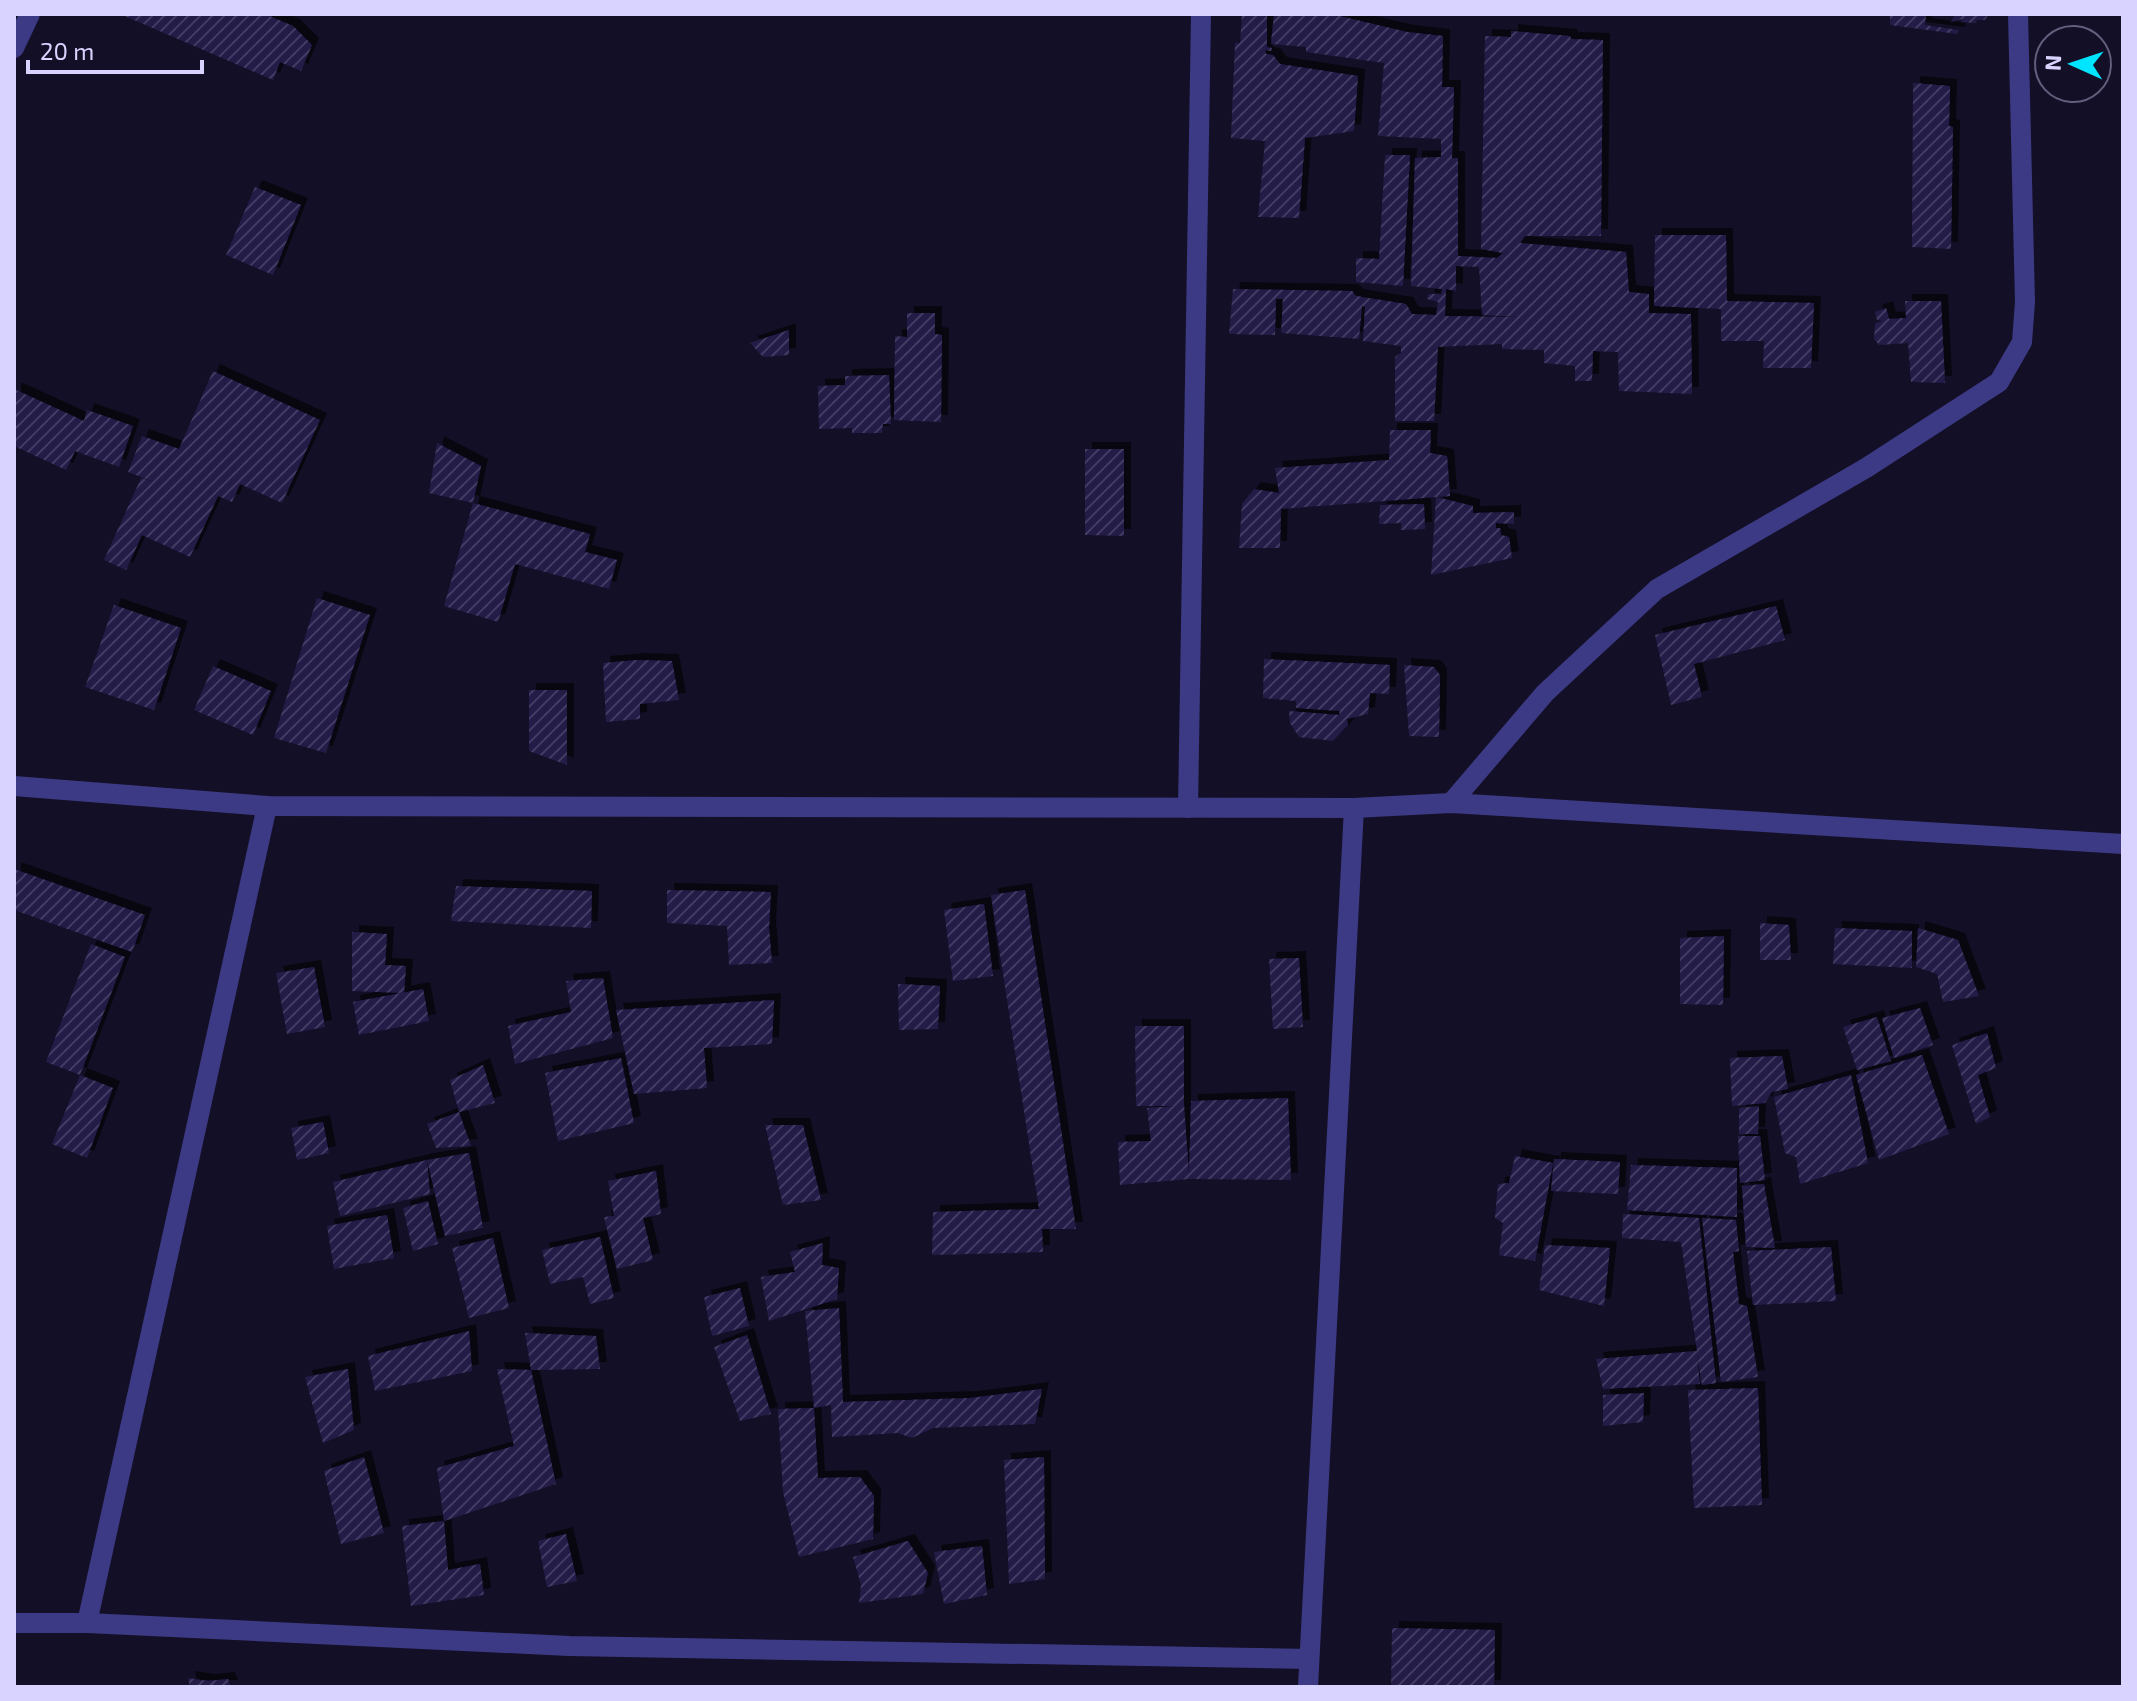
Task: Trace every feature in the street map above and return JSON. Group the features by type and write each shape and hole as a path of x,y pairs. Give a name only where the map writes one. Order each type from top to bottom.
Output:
{"street":[{"path":"14,48 30,14"},
{"path":"1188,808 1201,14"},
{"path":"1451,803 1545,693 1657,589 1866,468 1999,382 2022,342 2025,302 2018,14"},
{"path":"14,786 267,806 1354,808 1451,803 2123,844"},
{"path":"87,1623 267,806"},
{"path":"1308,1687 1354,808"},
{"path":"14,1623 87,1623 569,1646 1309,1659"}],"building":[{"path":"120,14 265,14 293,26 312,45 301,71 280,62 273,80"},
{"path":"1242,14 1267,14 1267,47 1272,48 1271,51 1265,50 1266,54 1273,55 1280,64 1358,76 1354,131 1305,138 1299,218 1258,217 1265,141 1231,138 1235,43 1240,43"},
{"path":"1274,14 1331,14 1407,32 1443,36 1442,87 1454,87 1452,158 1458,158 1458,256 1497,258 1503,253 1481,249 1485,36 1511,37 1511,31 1603,40 1601,236 1525,236 1520,243 1626,252 1629,292 1649,294 1649,313 1691,314 1692,394 1619,391 1618,352 1593,351 1592,381 1575,381 1575,366 1544,363 1544,350 1502,349 1502,344 1438,347 1434,421 1395,421 1395,357 1401,353 1401,346 1363,341 1365,307 1362,306 1359,339 1281,333 1283,299 1276,299 1275,335 1229,334 1233,289 1352,291 1356,296 1406,304 1412,314 1436,315 1438,302 1427,299 1428,294 1441,294 1442,289 1411,286 1415,158 1441,157 1441,139 1378,136 1384,63 1306,52 1306,47 1271,44","holes":["1456,266 1479,267 1482,315 1519,317 1445,316 1446,289 1456,291"]},
{"path":"1890,14 1926,14 1925,25 1959,30 1957,34 1890,25"},
{"path":"1955,14 1989,14 1985,20 1977,20 1976,23 1961,22 1962,19 1951,22"},
{"path":"1913,83 1950,86 1949,126 1953,127 1951,249 1912,247"},
{"path":"1385,155 1410,155 1403,286 1356,282 1356,258 1379,259"},
{"path":"255,187 301,205 273,275 226,255"},
{"path":"1655,235 1726,235 1727,301 1814,303 1811,368 1763,368 1764,341 1721,341 1721,309 1654,306"},
{"path":"1905,301 1941,301 1945,383 1911,382 1908,343 1879,345 1874,339 1875,323 1883,321 1877,320 1875,312 1886,308 1889,319 1906,318"},
{"path":"907,313 935,313 935,334 942,335 941,422 894,420 895,336 907,337"},
{"path":"789,330 789,355 763,357 750,343"},
{"path":"213,371 320,420 282,503 240,484 232,502 218,496 190,557 142,535 126,570 104,560 141,478 154,482 128,472 142,436 179,449"},
{"path":"889,375 891,424 883,424 882,433 852,433 852,428 819,429 818,386 845,385 845,376"},
{"path":"14,389 84,421 87,410 133,426 119,467 75,451 66,470 14,446"},
{"path":"1390,430 1431,430 1430,453 1447,456 1450,496 1281,509 1280,548 1239,548 1242,504 1254,489 1279,493 1275,468 1389,460"},
{"path":"437,443 481,466 473,503 429,493"},
{"path":"1085,449 1124,449 1124,536 1085,535"},
{"path":"1436,497 1473,506 1473,513 1514,512 1514,524 1496,523 1501,535 1509,537 1512,558 1431,575"},
{"path":"473,503 590,534 585,552 617,560 609,589 515,564 498,622 444,606"},
{"path":"1424,504 1425,529 1401,530 1401,523 1379,524 1380,505"},
{"path":"317,598 370,615 326,753 274,738"},
{"path":"114,605 181,628 154,710 85,687"},
{"path":"1776,606 1785,640 1694,664 1702,697 1671,705 1655,635"},
{"path":"1264,659 1390,665 1389,694 1370,693 1368,714 1347,719 1348,725 1333,741 1299,737 1290,723 1289,711 1339,715 1340,711 1296,708 1296,701 1263,698"},
{"path":"672,661 679,700 640,704 640,719 606,722 603,663"},
{"path":"1404,665 1434,667 1440,675 1439,737 1409,736"},
{"path":"213,666 271,691 253,735 194,710"},
{"path":"529,690 567,690 567,765 529,751"},
{"path":"14,869 145,915 132,952 14,910"},
{"path":"456,886 592,891 591,928 451,921"},
{"path":"667,890 771,892 769,928 772,963 729,965 727,926 667,923"},
{"path":"1025,890 1076,1229 1042,1229 1043,1252 932,1255 933,1212 1039,1209 991,895"},
{"path":"984,904 993,976 953,981 944,910"},
{"path":"1760,923 1789,925 1791,960 1760,960"},
{"path":"1835,928 1912,931 1912,968 1833,964"},
{"path":"1918,928 1958,940 1979,996 1943,1002 1937,974 1916,967"},
{"path":"352,932 387,934 385,965 406,966 404,993 352,991"},
{"path":"1724,936 1723,1005 1680,1004 1680,938"},
{"path":"91,944 125,957 80,1075 46,1062"},
{"path":"1299,958 1303,1027 1273,1029 1269,959"},
{"path":"314,967 325,1027 287,1034 276,973"},
{"path":"603,978 613,1038 515,1064 508,1026 571,1012 566,981"},
{"path":"898,984 940,986 938,1029 899,1030"},
{"path":"423,989 429,1021 359,1035 353,1002"},
{"path":"774,1000 772,1044 704,1048 707,1088 634,1094 616,1010"},
{"path":"1920,1008 1933,1045 1894,1058 1882,1018"},
{"path":"1877,1017 1891,1061 1857,1070 1843,1027"},
{"path":"1135,1026 1184,1026 1184,1105 1189,1174 1191,1101 1288,1098 1291,1180 1189,1179 1120,1185 1118,1142 1151,1141 1147,1108 1176,1106 1136,1106"},
{"path":"1987,1033 1996,1068 1978,1075 1990,1117 1976,1124 1952,1045"},
{"path":"1922,1055 1949,1134 1879,1160 1856,1075"},
{"path":"1782,1056 1788,1089 1772,1092 1765,1103 1732,1106 1730,1058"},
{"path":"621,1058 634,1123 558,1141 545,1073"},
{"path":"483,1065 495,1103 459,1112 450,1080"},
{"path":"80,1075 113,1088 87,1158 52,1144"},
{"path":"1851,1075 1868,1163 1800,1184 1796,1157 1785,1153 1774,1097"},
{"path":"1759,1106 1758,1134 1739,1134 1739,1108"},
{"path":"459,1112 471,1146 436,1148 427,1124"},
{"path":"323,1122 329,1153 297,1160 291,1128"},
{"path":"765,1125 803,1125 821,1200 783,1205"},
{"path":"1738,1136 1760,1136 1765,1180 1740,1183"},
{"path":"469,1153 483,1228 445,1236 427,1160"},
{"path":"1515,1156 1553,1163 1535,1261 1499,1255 1503,1223 1495,1218 1498,1184 1509,1183"},
{"path":"1554,1159 1620,1162 1618,1194 1551,1191"},
{"path":"427,1160 430,1194 340,1216 333,1182"},
{"path":"1631,1165 1737,1168 1737,1217 1627,1210"},
{"path":"656,1171 661,1214 643,1218 653,1260 617,1269 604,1217 614,1216 608,1181"},
{"path":"1764,1184 1775,1248 1746,1247 1742,1186"},
{"path":"428,1201 438,1244 413,1251 403,1208"},
{"path":"1623,1214 1699,1218 1716,1383 1702,1385 1697,1355 1700,1384 1603,1389 1596,1359 1697,1351 1681,1242 1622,1238"},
{"path":"387,1215 394,1258 334,1269 327,1226"},
{"path":"1702,1218 1736,1220 1739,1251 1733,1252 1739,1304 1747,1306 1758,1377 1721,1382"},
{"path":"600,1237 614,1298 590,1304 583,1277 550,1284 542,1250"},
{"path":"493,1238 509,1308 469,1318 452,1248"},
{"path":"823,1243 822,1265 839,1268 837,1299 769,1321 761,1277 795,1272 790,1252"},
{"path":"1545,1245 1610,1248 1604,1306 1539,1290"},
{"path":"1831,1247 1836,1301 1753,1305 1747,1251"},
{"path":"740,1288 749,1326 712,1336 704,1297"},
{"path":"839,1308 843,1402 970,1398 1042,1389 1035,1424 933,1428 912,1438 898,1433 832,1437 831,1405 814,1408 805,1311"},
{"path":"469,1331 472,1371 375,1391 368,1356"},
{"path":"525,1333 596,1336 600,1369 531,1370"},
{"path":"747,1335 771,1414 740,1421 714,1347"},
{"path":"348,1369 354,1430 323,1443 305,1377"},
{"path":"497,1369 531,1370 556,1484 444,1521 437,1468 514,1446"},
{"path":"1758,1388 1762,1505 1694,1508 1688,1390"},
{"path":"1644,1393 1643,1422 1603,1426 1603,1395"},
{"path":"814,1408 818,1478 860,1477 874,1496 873,1539 799,1557 783,1492 778,1409"},
{"path":"364,1457 384,1533 341,1544 324,1471"},
{"path":"1044,1457 1045,1579 1009,1584 1004,1460"},
{"path":"444,1521 448,1570 480,1564 484,1595 411,1606 402,1526"},
{"path":"566,1534 577,1581 547,1587 538,1541"},
{"path":"908,1541 928,1573 923,1594 859,1603 861,1585 853,1557"},
{"path":"982,1546 987,1595 944,1604 934,1552"},
{"path":"1392,1628 1495,1630 1494,1687 1391,1687"},
{"path":"188,1678 208,1681 228,1679 231,1687 190,1687"}]}
